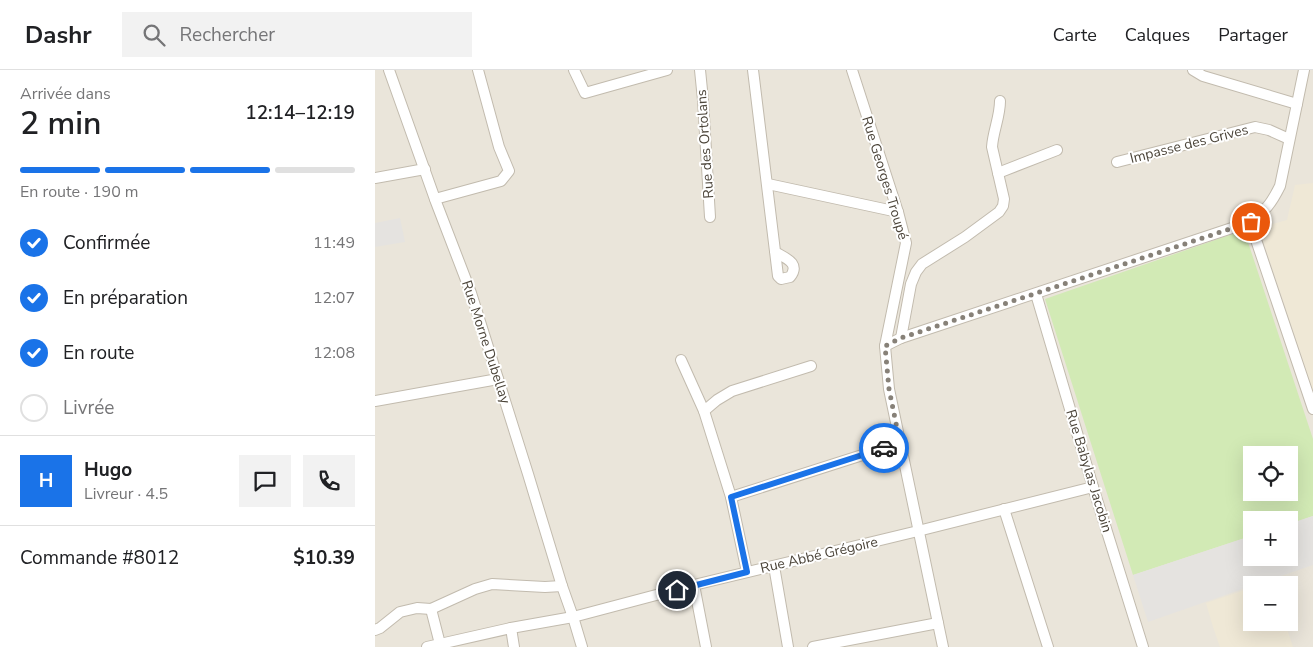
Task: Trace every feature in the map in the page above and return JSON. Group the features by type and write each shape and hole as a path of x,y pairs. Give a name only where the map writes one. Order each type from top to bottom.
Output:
{"street":[{"name":"Rue Morne Dubellay","path":"389,70 471,293 582,647"},
{"path":"435,199 501,181 509,171 499,147 478,70"},
{"path":"574,70 585,93 667,70"},
{"name":"Rue des Ortolans","path":"700,70 710,217"},
{"path":"753,70 775,252"},
{"name":"Rue Georges Troupé","path":"852,70 898,212 906,243 885,346 889,389 943,647"},
{"path":"1193,70 1203,76 1297,104"},
{"path":"885,346 901,338 1251,222 1265,211 1280,186 1304,70"},
{"path":"901,338 911,284 922,264 965,237 999,212 1003,206 1004,199 992,147 992,139 1001,101"},
{"name":"Impasse des Grives","path":"1117,162 1255,127 1269,130 1289,139"},
{"path":"997,173 1057,150"},
{"path":"375,178 425,169"},
{"path":"768,184 898,212"},
{"path":"1251,222 1313,409"},
{"name":"Rue Babylas Jacobin","path":"1036,294 1143,647"},
{"path":"681,360 705,411 731,497 747,572"},
{"path":"705,411 717,400 732,391 811,366"},
{"path":"375,401 498,379"},
{"path":"731,497 900,443"},
{"name":"Rue Abbé Grégoire","path":"427,647 511,628 573,617 694,585 1093,487"},
{"path":"1004,509 1048,647"},
{"path":"774,566 788,647"},
{"path":"375,630 400,612 417,608 431,609 475,589 492,584 562,586"},
{"path":"694,585 706,647"},
{"path":"431,609 440,644"},
{"path":"813,647 938,623"},
{"path":"511,628 514,647"}],"shaded area":[{"path":"375,70 1313,70 1313,647 375,647"},
{"path":"1313,183 1313,391 1259,228 1287,220 1295,185"},
{"path":"400,218 405,242 375,247 375,223"},
{"path":"1313,516 1313,565 1281,576 1243,576 1243,589 1148,622 1133,575 1243,539 1243,566 1298,566 1298,521"},
{"path":"1243,591 1243,631 1288,631 1293,647 1220,647 1206,603"}],"green space":[{"path":"1244,230 1313,439 1313,516 1298,521 1298,511 1243,511 1243,539 1133,575 1045,299"}],"way so far":[{"path":"884,448 900,443 889,389 885,346 901,338 1251,222"}],"route":[{"path":"677,590 747,572 731,497 884,448"}]}
